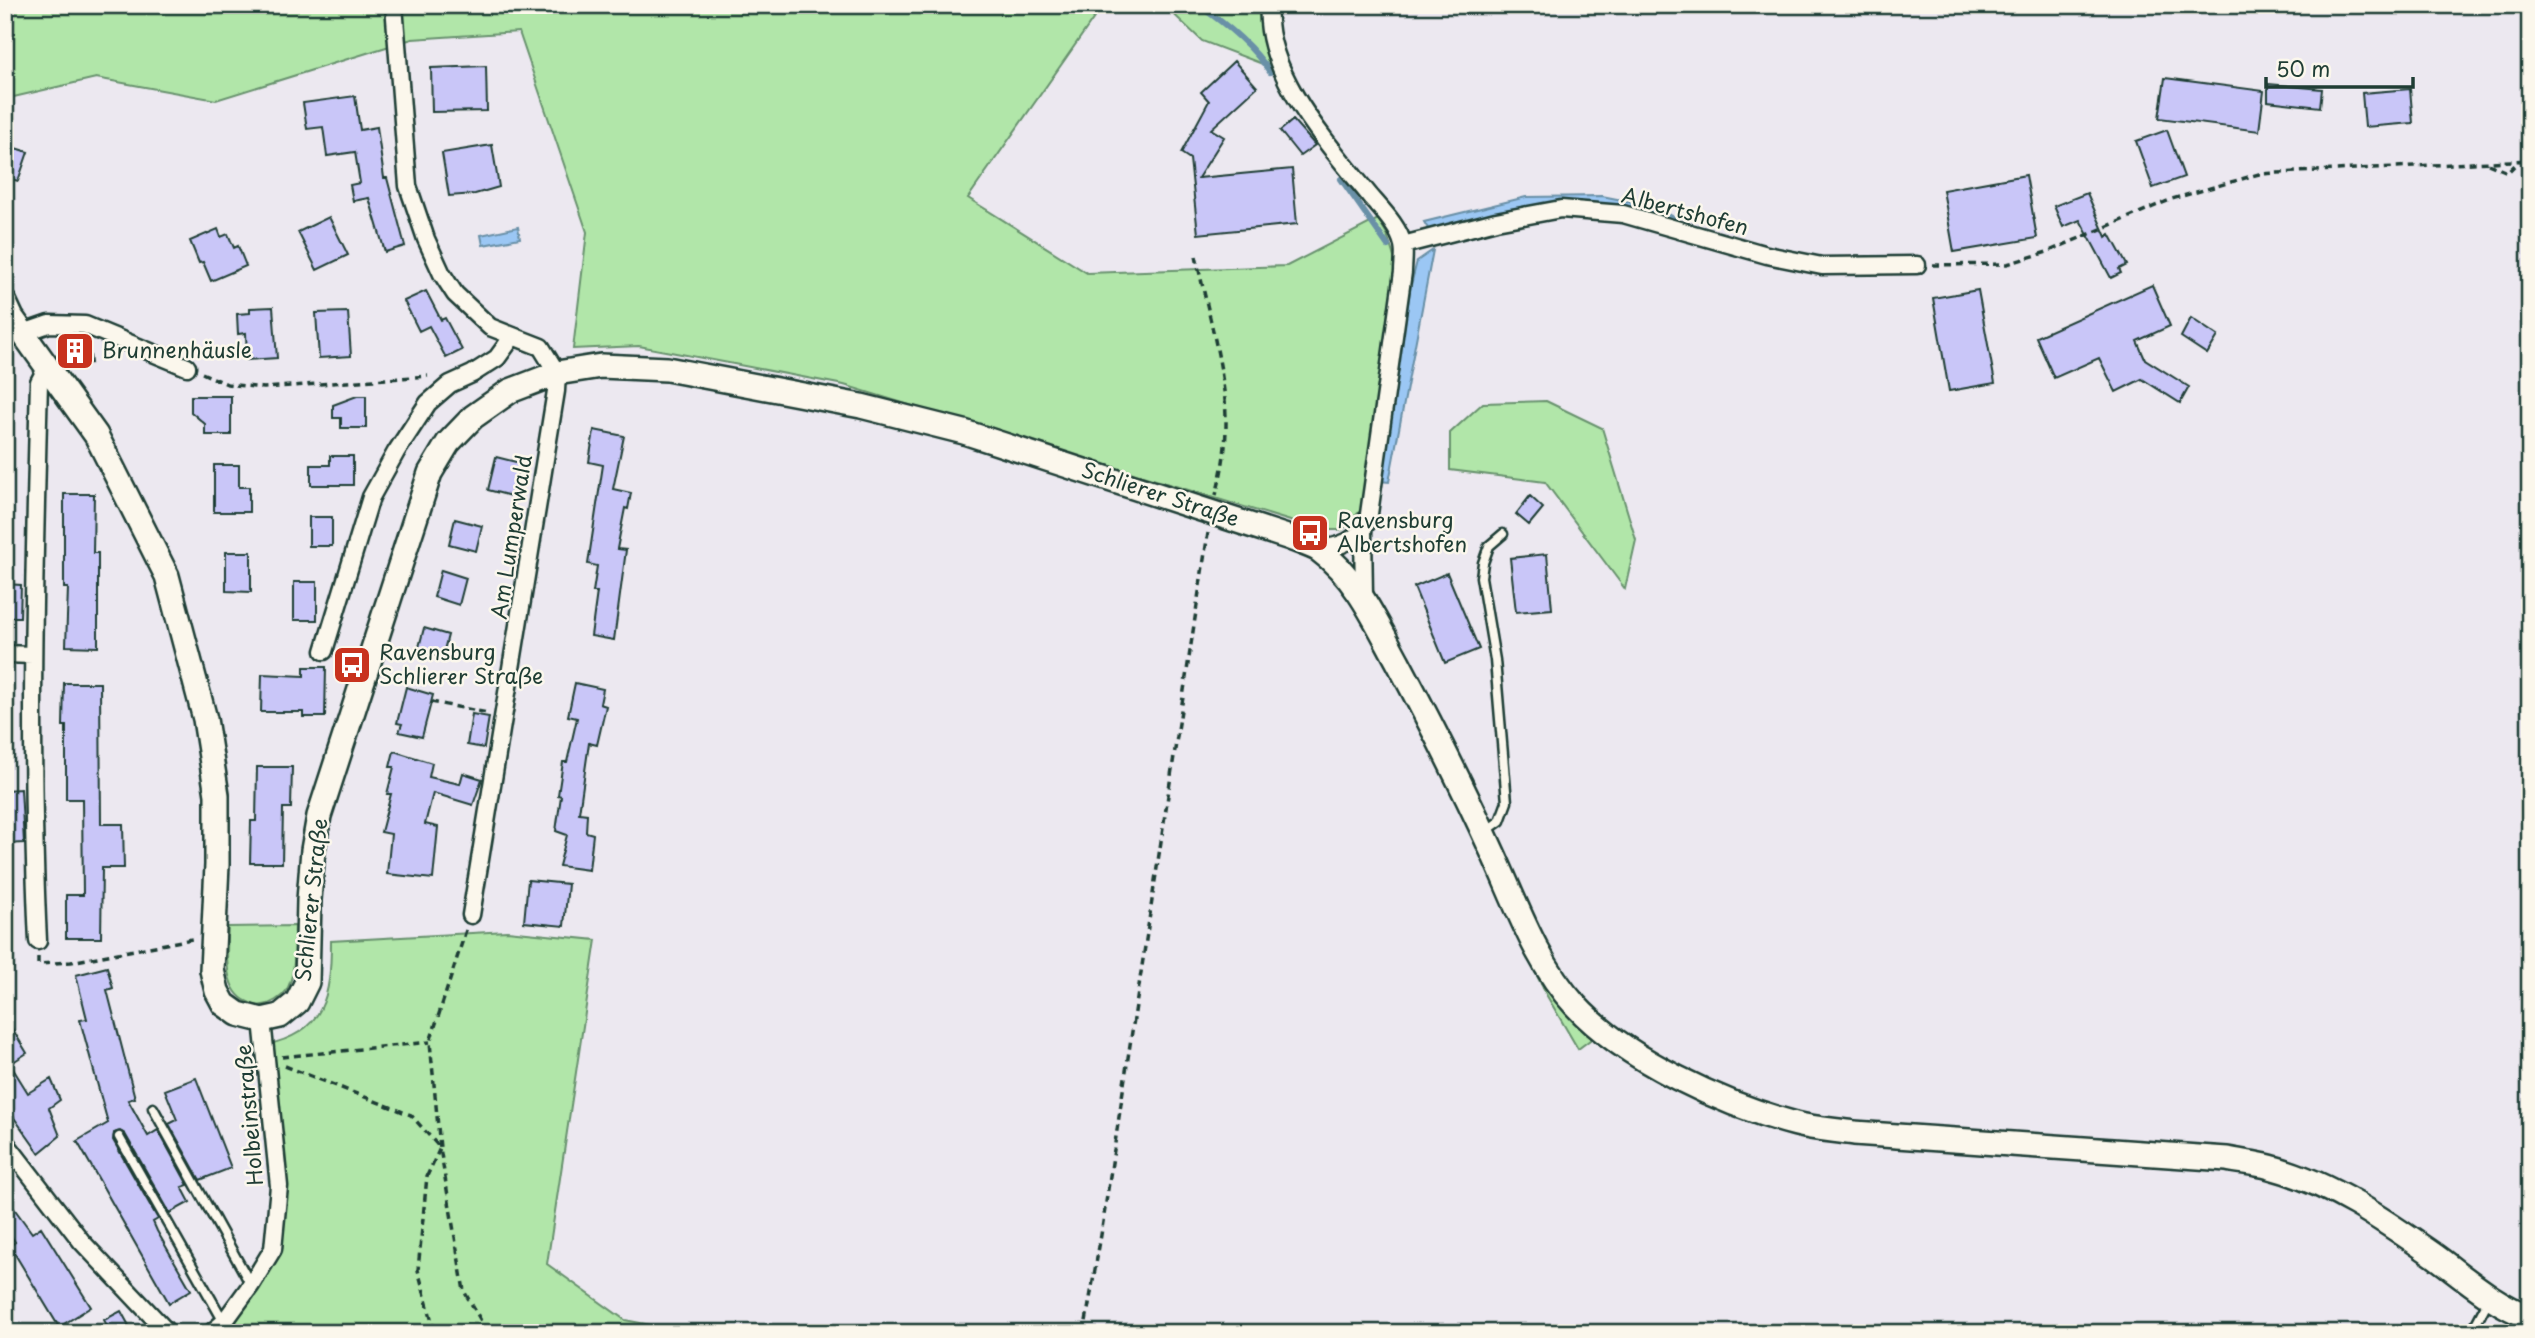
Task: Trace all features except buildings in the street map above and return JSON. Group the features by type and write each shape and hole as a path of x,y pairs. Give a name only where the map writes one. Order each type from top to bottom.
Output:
{"main road":[{"path":"5,303 23,333 96,435 167,576 205,719 217,795 212,970 217,991 224,1004 239,1014 262,1020"},
{"name":"Schlierer Straße","path":"262,1020 280,1016 298,1002 307,982 309,900 319,816 430,473 449,443 474,417 510,391 556,373 601,366 667,369 862,406 964,432 1318,549 1346,575 1363,597 1441,743 1535,944 1555,979 1575,1006 1635,1054 1719,1098 1799,1125 1854,1133 2227,1159 2269,1167 2306,1179 2392,1225 2527,1322"}],"street":[{"path":"394,5 408,186 426,239 442,274 455,294 490,327 541,347 556,373"},
{"path":"1269,5 1268,20 1282,72 1309,120 1391,221 1403,244 1403,272 1368,521 1363,530 1339,546 1318,549"},
{"name":"Albertshofen","path":"1403,244 1496,221 1561,209 1623,214 1767,255 1822,266 1917,265"},
{"path":"23,333 49,324 85,325 187,366"},
{"path":"324,651 371,497 396,452 428,403 450,384 497,358 513,336"},
{"path":"38,941 32,780 32,655 39,382 47,366"},
{"name":"Am Lumperwald","path":"471,915 554,405 556,373"},
{"path":"1363,530 1363,597"},
{"path":"5,654 32,655"},
{"name":"Holbeinstraße","path":"218,1327 251,1285 273,1250 279,1186 262,1020"},
{"path":"5,1142 82,1242 168,1333"}],"lane":[{"path":"1484,833 1500,821 1507,802 1495,660 1481,577 1489,546 1503,534"},
{"path":"153,1108 251,1285"},
{"name":"Holbeinstraße","path":"119,1137 218,1327"},
{"path":"2471,1333 2491,1296"}],"path":[{"path":"1917,265 2007,264 2047,252 2172,199 2259,174 2530,160"},
{"path":"2486,163 2508,172 2519,161"},
{"path":"1084,1333 1201,568 1223,468 1226,424 1221,377 1196,256"},
{"path":"187,366 227,384 264,388 428,376"},
{"path":"431,702 493,714"},
{"path":"471,915 430,1042 440,1148 464,1291 488,1333"},
{"path":"38,941 38,964 71,962 213,935"},
{"path":"266,1059 430,1042"},
{"path":"266,1059 411,1115 440,1148"},
{"path":"435,1333 418,1270 427,1176 440,1148"}],"green space":[{"path":"5,5 1103,5 968,198 1087,273 1287,266 1378,219 1387,234 1396,264 1362,509 1342,530 1320,530 844,385 639,346 573,349 587,232 519,32 412,39 216,100 96,78 5,99"},
{"path":"1164,5 1262,5 1262,37 1273,68 1202,41"},
{"path":"1546,401 1602,428 1636,540 1625,589 1545,482 1450,470 1450,433 1483,403"},
{"path":"295,926 293,968 286,991 276,1000 261,1006 254,1005 240,996 230,980 228,969 228,927"},
{"path":"507,931 596,940 547,1264 625,1320 691,1333 211,1333 273,1249 279,1186 265,1045 301,1031 320,1009 329,979 331,941"},
{"path":"1517,935 1594,1037 1578,1049 1547,996"}],"water":[{"path":"1602,196 1647,205 1675,217 1673,222 1571,204 1525,207 1430,232 1424,222 1526,197"},
{"path":"518,227 520,238 483,245 481,235"},
{"path":"1433,250 1389,482 1380,481 1411,285 1417,261"}],"waterway":[{"path":"1198,5 1237,35 1270,72"},
{"path":"1341,179 1388,246"}],"place":[{"name":"Brunnenhäusle","path":"75,351"},
{"name":"Ravensburg Albertshofen","path":"1310,533"},
{"name":"Ravensburg Schlierer Straße","path":"352,665"}]}
